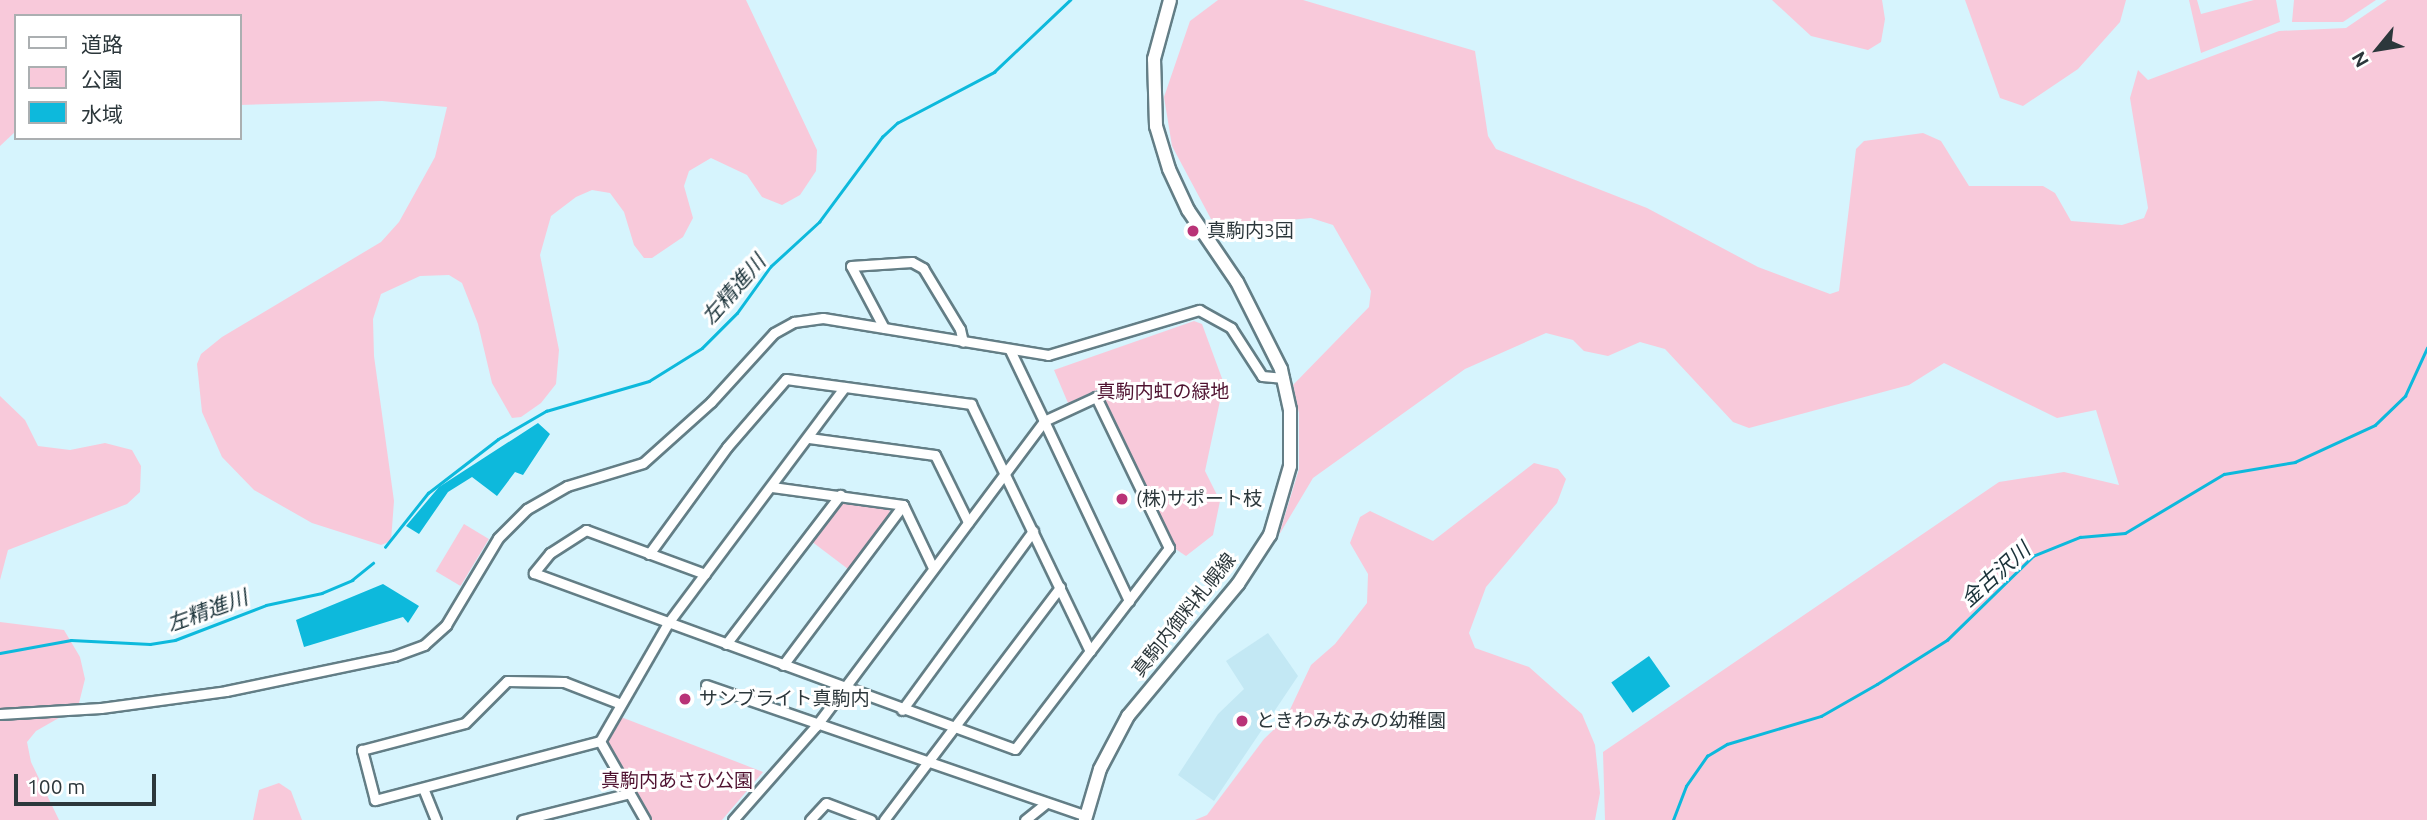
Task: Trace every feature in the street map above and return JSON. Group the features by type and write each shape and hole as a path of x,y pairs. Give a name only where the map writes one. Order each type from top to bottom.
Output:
{"main road":[{"name":"真駒内御料札幌線","path":"1085,818 1100,769 1128,716 1238,584 1270,535 1290,466 1291,420 1284,378 1263,326 1188,210 1169,169 1156,126 1152,89 1154,59 1170,0"}],"street":[{"path":"884,328 851,266 912,261 923,268 960,328 963,342"},
{"path":"0,714 189,697 408,653 446,625 498,538 527,509 567,486 643,463 710,402 774,333 807,318 1048,355 1199,310 1231,328 1262,376 1284,378"},
{"path":"1010,350 1129,600"},
{"path":"649,554 727,447 786,379 971,404 1090,651"},
{"path":"621,704 564,681 507,681 464,723 362,750 375,800 600,741 668,623 845,388"},
{"path":"705,574 586,530 550,553 534,573 844,687 902,710 957,725 1015,750 1169,548 1096,397 1044,421 1006,474 933,568 844,687 816,726 733,820"},
{"path":"809,438 935,455 968,522"},
{"path":"772,487 903,505"},
{"path":"726,644 840,495"},
{"path":"903,505 933,568"},
{"path":"783,665 903,505"},
{"path":"902,710 1033,531"},
{"path":"884,820 1060,587"},
{"path":"706,685 816,726 1085,818"},
{"path":"600,741 645,820"},
{"path":"423,788 436,820"},
{"path":"522,820 630,793"},
{"path":"810,820 825,803 870,820"},
{"path":"1025,820 1045,804"}],"shaded area":[{"name":"ときわみなみの幼稚園","path":"1268,633 1298,676 1214,801 1178,775 1218,714 1244,689 1226,661"}],"green space":[{"path":"0,0 746,0 817,150 816,171 800,195 782,205 762,197 747,175 711,158 689,171 684,186 693,218 683,237 652,258 644,258 634,245 624,212 610,193 592,190 576,197 551,216 540,255 559,350 556,384 541,403 521,417 512,418 492,383 478,324 462,283 449,275 420,276 381,294 373,319 374,356 394,501 391,541 381,545 312,523 254,490 222,457 202,412 197,364 201,354 222,337 381,242 399,222 435,157 447,107 382,101 242,105 242,14 14,14 14,133 0,146"},
{"path":"1218,0 1303,0 1475,51 1488,136 1496,149 1647,208 1758,267 1830,294 1839,291 1856,149 1864,141 1923,133 1941,141 1969,186 2043,186 2055,193 2071,221 2122,225 2144,218 2148,208 2130,98 2138,70 2148,80 2279,31 2346,28 2387,0 2427,0 2427,820 1605,820 1603,752 1999,482 2064,472 2119,485 2096,410 2057,418 1944,363 1909,385 1749,428 1733,422 1665,349 1640,342 1608,356 1584,351 1573,340 1546,333 1465,369 1313,478 1279,535 1299,469 1299,413 1293,385 1369,307 1371,291 1333,225 1311,218 1236,225 1211,219 1172,146 1164,97 1190,21"},
{"path":"1772,0 1882,0 1885,19 1881,42 1868,50 1811,36"},
{"path":"1965,0 2126,0 2120,22 2078,69 2023,106 2000,98"},
{"path":"2189,0 2197,0 2201,14 2254,0 2276,0 2280,22 2201,53"},
{"path":"2294,0 2376,0 2343,22 2292,22"},
{"name":"真駒内虹の緑地","path":"1194,321 1202,324 1227,392 1221,396 1205,471 1220,501 1213,535 1186,556 1174,548 1099,389 1068,403 1054,370"},
{"path":"0,396 25,420 38,446 70,450 105,443 132,450 141,466 140,492 127,504 8,550 0,580"},
{"path":"1534,463 1558,469 1566,479 1557,503 1486,587 1469,633 1475,648 1529,667 1582,714 1595,745 1600,793 1595,820 1195,820 1207,815 1264,739 1286,718 1311,665 1335,644 1367,603 1368,574 1350,543 1360,517 1370,511 1433,541"},
{"path":"842,501 889,507 890,513 848,569 811,541"},
{"path":"464,524 489,539 461,586 436,571"},
{"path":"0,622 64,630 80,657 85,679 78,707 36,731 27,742 31,762 59,820 0,820"},
{"name":"真駒内あさひ公園","path":"621,717 763,772 722,820 652,820 605,742"},
{"path":"279,783 291,791 302,820 253,820 259,790"}],"water":[{"path":"538,423 550,434 523,475 515,472 497,496 472,477 448,492 419,534 406,526 439,487"},
{"path":"383,584 419,606 408,623 403,617 304,647 296,620"},
{"path":"1649,656 1670,686 1633,713 1611,682"}],"waterway":[{"name":"左精進川","path":"385,547 428,493 498,439 546,411 649,381 702,348 737,313 770,267 819,222 882,137 897,123 994,72 1070,0"},
{"name":"金古沢川","path":"1673,820 1686,786 1707,756 1727,744 1821,716 1877,684 1947,640 2033,556 2080,537 2125,533 2224,474 2295,462 2375,425 2405,396 2427,348"},
{"name":"左精進川","path":"0,653 71,640 150,644 175,640 266,605 322,593 352,580 373,563"}],"place":[{"name":"真駒内3団","path":"1193,231"},
{"name":"(株)サポート枝","path":"1122,499"},
{"name":"サンブライト真駒内","path":"685,699"},
{"name":"ときわみなみの幼稚園","path":"1242,721"}]}
